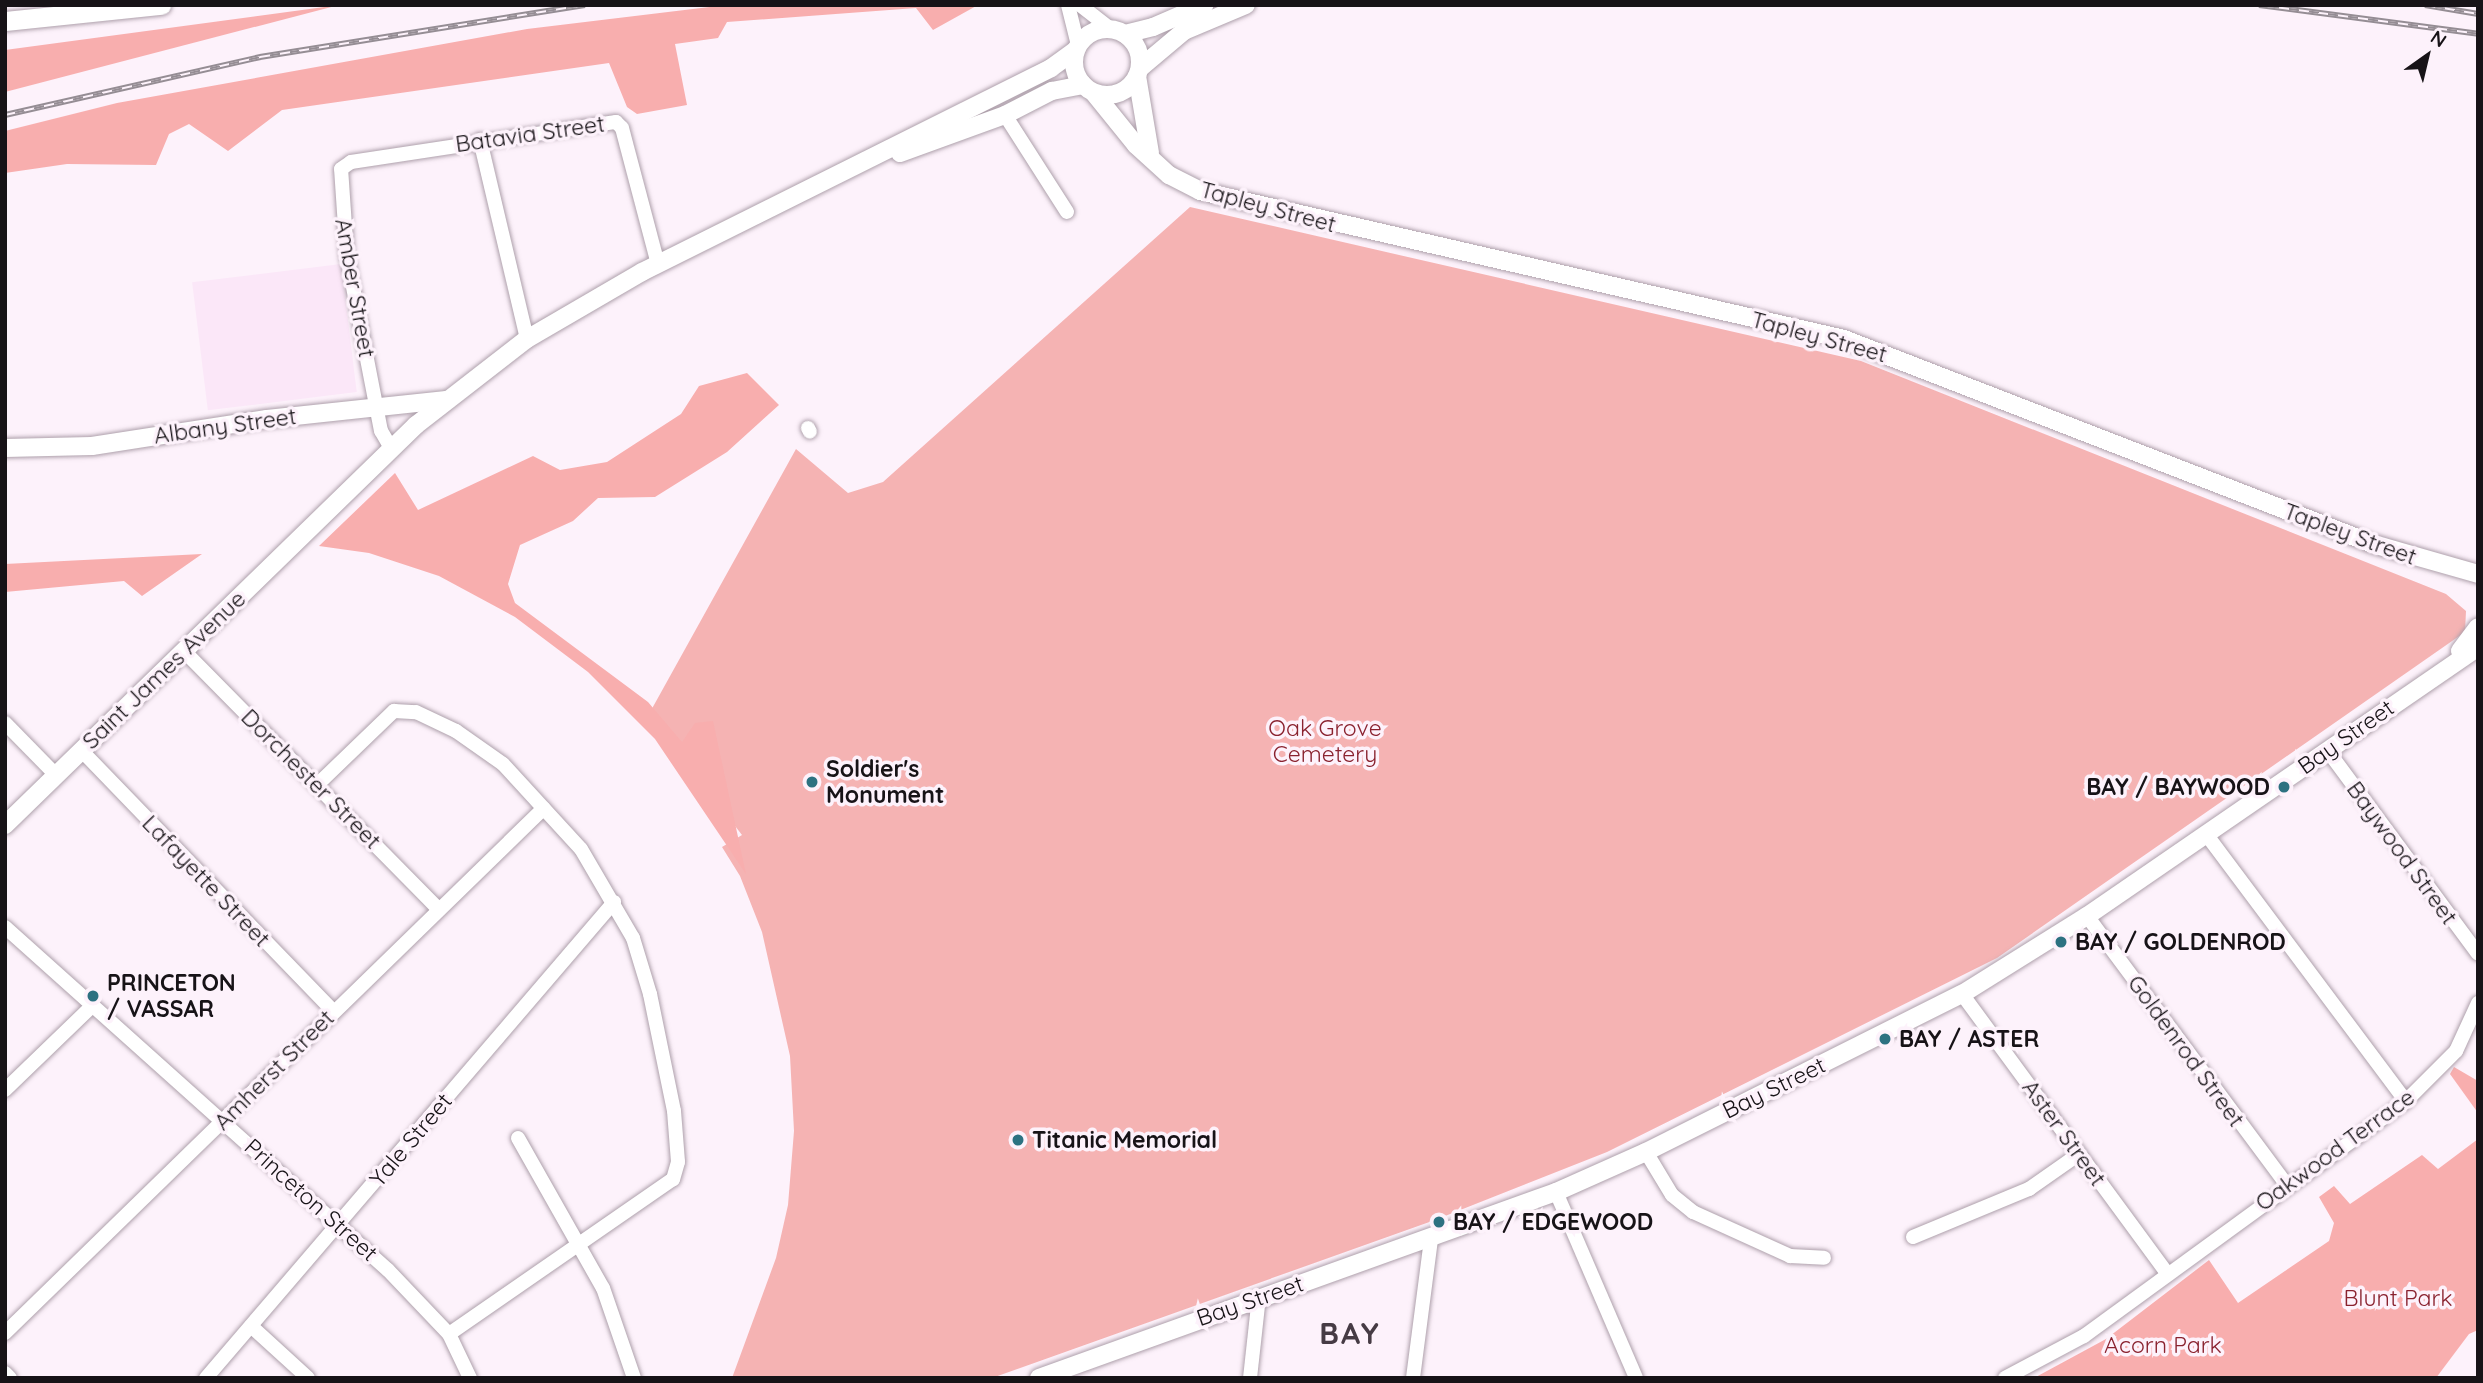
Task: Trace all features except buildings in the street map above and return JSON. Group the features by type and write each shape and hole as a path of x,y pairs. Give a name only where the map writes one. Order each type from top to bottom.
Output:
{"highway":[{"path":"5,21 161,5"}],"main road":[{"path":"857,168 950,115 1051,68 1096,30 1118,31 1153,27 1203,5"},
{"path":"857,168 1004,115 1052,90 1088,89 1119,93 1184,31 1246,5"},
{"path":"1118,31 1138,48 1150,153"},
{"path":"1077,48 1074,68 1088,89"},
{"name":"Tapley Street","path":"1088,89 1136,145 1150,153 1169,175 1227,199 1844,339 2372,544 2478,574"},
{"name":"Saint James Avenue","path":"5,825 321,514 444,400 527,339 659,264 857,168"},
{"name":"Albany Street","path":"5,448 92,446 377,405 444,400"},
{"name":"Bay Street","path":"2443,668 2470,642 2478,627"},
{"name":"Bay Street","path":"1039,1378 1060,1374 1259,1297 1431,1239 1556,1192 1646,1152 1962,994 2087,916 2328,751 2443,668 2478,647"}],"street":[{"path":"1068,5 1077,48"},
{"path":"1080,5 1118,31"},
{"path":"1004,115 1067,212"},
{"name":"Batavia Street","path":"341,169 351,162 480,140 616,122 622,128 659,264"},
{"path":"480,140 527,339"},
{"name":"Amber Street","path":"341,169 347,256 382,431 391,448"},
{"name":"Dorchester Street","path":"183,650 438,909"},
{"path":"317,785 394,711 416,712 456,731 503,764 581,849 633,937 650,994 674,1111 678,1163 673,1179 449,1334"},
{"path":"5,723 57,775"},
{"name":"Lafayette Street","path":"81,750 332,1010"},
{"name":"Baywood Street","path":"2328,751 2478,954"},
{"name":"Amherst Street","path":"5,1333 224,1121 332,1010 544,808"},
{"path":"2206,834 2406,1101"},
{"name":"Yale Street","path":"206,1378 614,902"},
{"name":"Goldenrod Street","path":"2087,916 2287,1185"},
{"name":"Princeton Street","path":"5,926 338,1225 449,1334 470,1378"},
{"name":"Aster Street","path":"1962,994 2166,1272"},
{"name":"Oakwood Terrace","path":"2005,1378 2084,1336 2166,1272 2406,1101 2456,1051 2478,1003"},
{"path":"5,1090 92,1006"},
{"path":"518,1138 578,1244 622,1334 634,1378"},
{"path":"1646,1152 1672,1195 1692,1212 1790,1256 1824,1258"},
{"path":"1913,1237 2029,1189 2079,1154"},
{"path":"1556,1192 1636,1378"},
{"path":"1413,1378 1431,1239"},
{"path":"1250,1378 1259,1297"},
{"path":"251,1326 308,1378"},
{"path":"5,1373 10,1378"}],"shaded area":[{"path":"341,264 357,392 208,410 192,282"}],"green space":[{"path":"339,5 5,92 5,50"},
{"path":"726,5 978,5 933,30 916,8 727,22 718,38 675,44 687,105 637,114 627,107 609,63 282,110 228,151 189,124 169,134 156,165 67,164 5,173 5,131 117,103 527,29"},
{"name":"Oak Grove Cemetery","path":"1190,207 1861,361 2446,594 2466,611 2465,632 1997,958 1607,1152 1435,1220 992,1378 732,1378 776,1258 788,1205 794,1131 790,1056 762,932 740,876 722,847 742,835 649,714 796,449 848,493 883,482"},
{"path":"747,373 779,405 727,452 655,497 598,498 573,521 520,545 508,584 515,603 648,702 682,742 695,723 713,721 746,874 655,739 588,672 515,617 439,576 369,553 319,546 395,473 418,510 533,456 560,470 607,462 681,414 699,386"},
{"path":"202,554 142,596 124,581 5,592 5,564"},
{"path":"2454,1067 2478,1081 2478,1113 2450,1074"},
{"name":"Blunt Park","path":"2478,1139 2478,1330 2469,1334 2436,1378 2034,1378 2106,1339 2209,1260 2238,1303 2329,1241 2334,1223 2319,1197 2334,1186 2350,1204 2422,1155 2438,1169"}],"railway":[{"path":"5,115 260,57 585,5"},
{"path":"2259,5 2478,34"},
{"path":"2425,5 2478,14"}],"place":[{"name":"Soldier's Monument","path":"812,782"},
{"name":"BAY / BAYWOOD","path":"2284,787"},
{"name":"BAY / GOLDENROD","path":"2061,942"},
{"name":"PRINCETON / VASSAR","path":"93,996"},
{"name":"BAY / ASTER","path":"1885,1039"},
{"name":"Titanic Memorial","path":"1018,1140"},
{"name":"BAY / EDGEWOOD","path":"1439,1222"}],"district":[{"name":"BAY","path":"1350,1333"}],"park label":[{"name":"Acorn Park","path":"2163,1345"}]}
